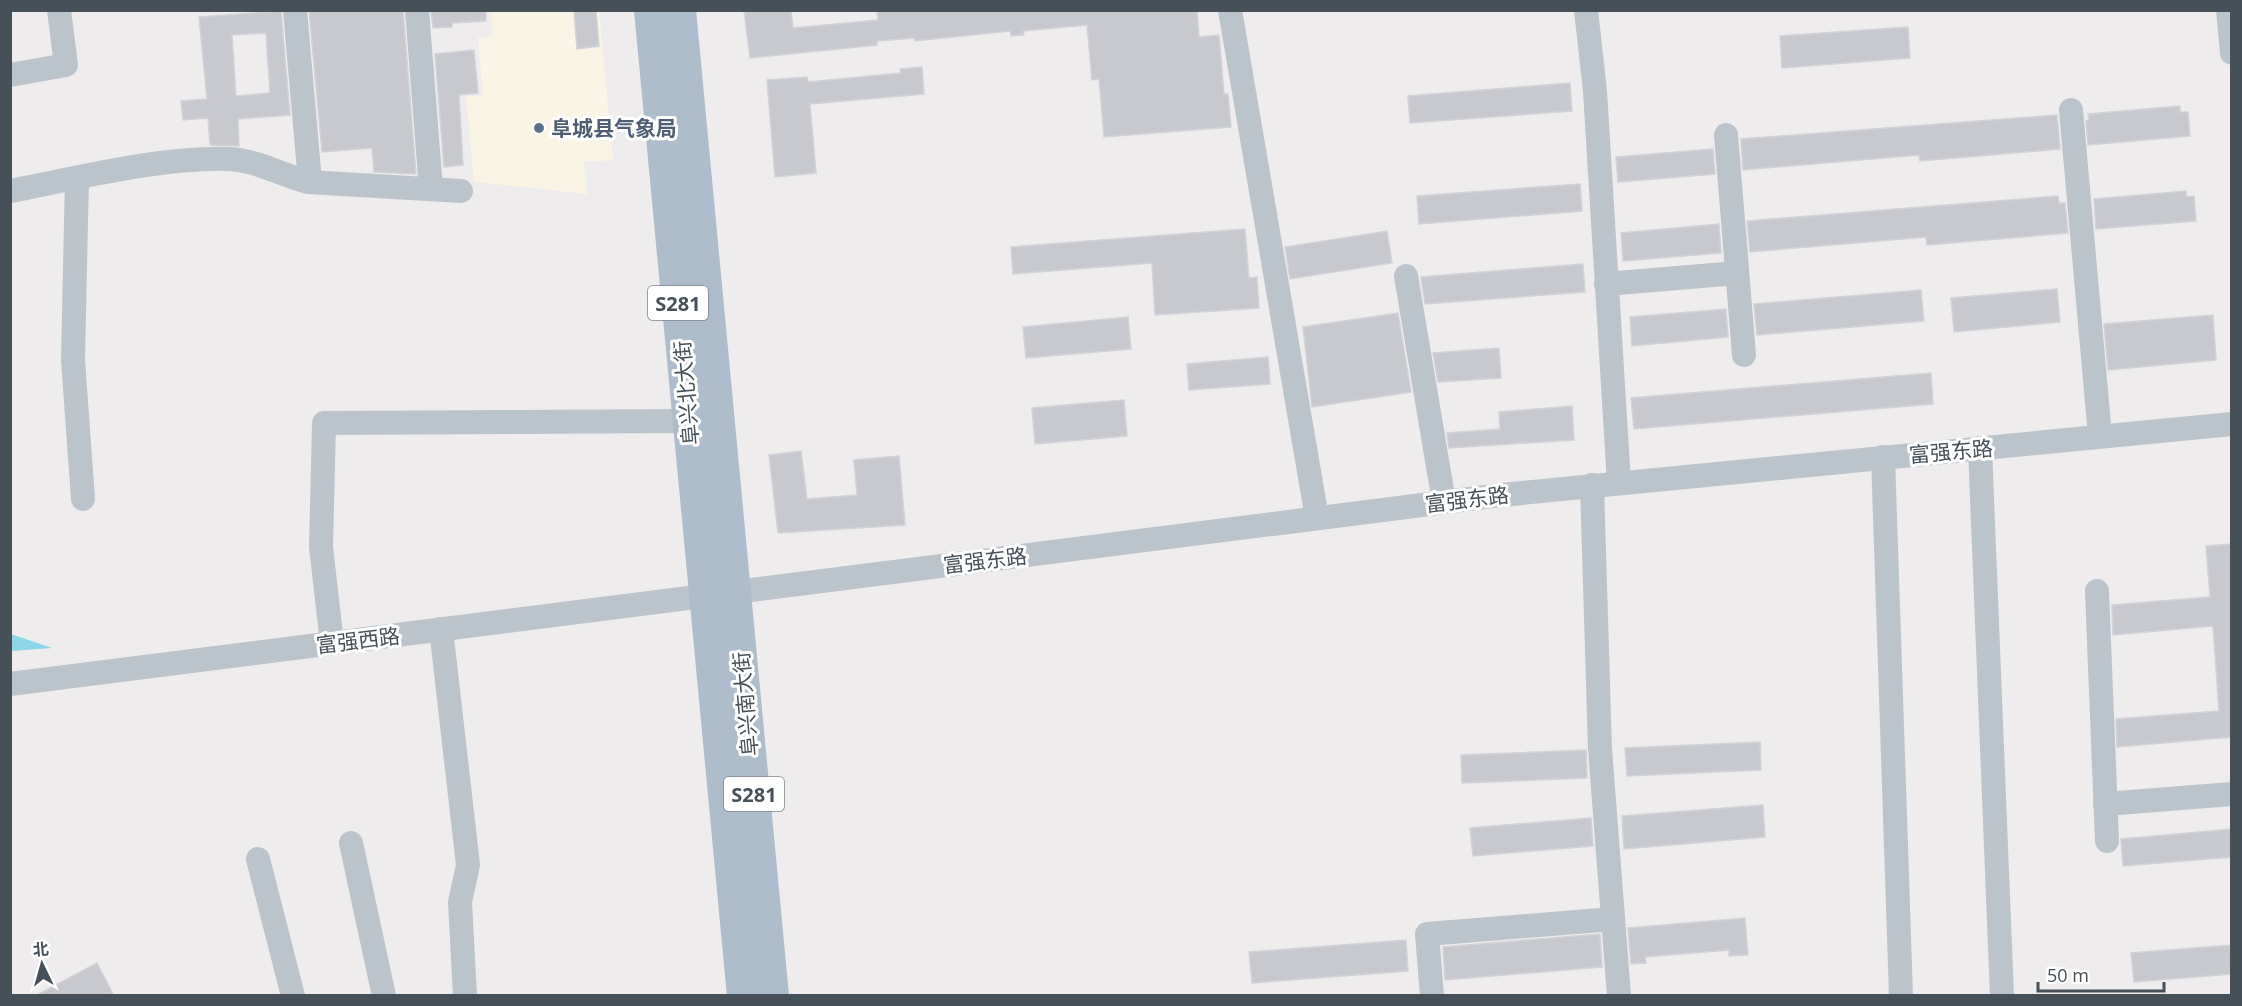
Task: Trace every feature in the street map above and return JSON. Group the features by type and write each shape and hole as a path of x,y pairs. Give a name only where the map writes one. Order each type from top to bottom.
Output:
{"main road":[{"name":"阜兴北大街","path":"650,10 689,421 720,594"},
{"name":"阜兴北大街","path":"680,10 720,594"},
{"name":"阜兴南大街","path":"720,594 743,996"},
{"name":"阜兴南大街","path":"720,594 773,996"}],"street":[{"path":"10,75 66,65 59,10"},
{"path":"295,10 310,182"},
{"path":"417,10 431,189"},
{"path":"1230,10 1317,518"},
{"path":"1586,10 1594,91 1619,483"},
{"path":"2228,10 2232,53"},
{"path":"2071,110 2100,436"},
{"path":"1726,135 1744,355"},
{"path":"10,191 149,165 230,159 260,165 284,176 310,182 461,191"},
{"path":"77,178 73,360 83,499"},
{"path":"1606,284 1737,273"},
{"path":"1406,276 1444,502"},
{"path":"332,643 321,547 324,423 689,421"},
{"name":"富强东路","path":"720,594 1592,485 2232,424"},
{"path":"1980,448 2002,996"},
{"path":"1883,457 1901,996"},
{"path":"1592,485 1600,749 1619,996"},
{"path":"2097,591 2107,841"},
{"name":"富强西路","path":"10,684 720,594"},
{"path":"441,629 468,865 460,902 465,996"},
{"path":"2105,804 2232,794"},
{"path":"351,843 384,996"},
{"path":"258,859 293,996"},
{"path":"1432,996 1427,934 1613,919"}],"shaded area":[{"name":"阜城县气象局","path":"491,11 599,11 613,160 584,162 587,194 474,182 466,97 483,95 478,38 493,36"}],"water":[{"path":"11,634 52,648 11,651"}],"building":[{"path":"309,10 403,10 416,174 374,172 372,148 322,152"},
{"path":"431,10 486,10 486,21 452,23 452,27 433,28"},
{"path":"574,10 596,10 599,46 577,49"},
{"path":"744,10 791,10 793,28 878,20 877,10 1197,10 1199,37 1219,35 1224,94 1228,94 1231,127 1104,137 1099,79 1092,80 1087,25 1023,31 1024,35 1011,36 1010,31 915,41 915,38 877,41 877,45 750,58"},
{"path":"281,11 290,115 238,119 239,146 210,145 208,118 183,120 181,101 207,99 199,17","holes":["266,33 270,93 236,96 232,35"]},
{"path":"1908,27 1910,58 1782,68 1780,36"},
{"path":"474,50 478,93 459,95 463,165 444,167 435,54"},
{"path":"922,67 924,94 810,104 816,173 775,177 767,80 807,77 808,82 901,73 900,69"},
{"path":"1570,83 1572,111 1410,123 1408,96"},
{"path":"2180,106 2180,112 2188,112 2190,136 2088,145 2086,121 2089,120 2088,114"},
{"path":"2057,115 2060,149 1920,161 1919,155 1743,170 1741,139"},
{"path":"1713,149 1715,174 1618,182 1616,157"},
{"path":"1580,184 1582,211 1419,224 1417,196"},
{"path":"2186,191 2186,197 2194,196 2196,221 2096,229 2094,199"},
{"path":"2058,196 2059,203 2065,203 2068,233 1927,245 1926,237 1750,252 1747,221"},
{"path":"1719,224 1721,253 1623,261 1621,233"},
{"path":"1245,229 1249,278 1257,277 1259,308 1155,315 1152,263 1013,274 1011,247"},
{"path":"1387,231 1392,263 1290,279 1285,247"},
{"path":"1583,264 1585,292 1425,304 1421,277"},
{"path":"2057,289 2060,322 1954,332 1951,298"},
{"path":"1921,290 1924,321 1757,335 1754,304"},
{"path":"1726,309 1728,337 1632,346 1630,317"},
{"path":"1398,313 1411,392 1312,407 1303,327"},
{"path":"2213,315 2216,360 2108,370 2104,324"},
{"path":"1128,317 1131,349 1026,358 1023,327"},
{"path":"1499,348 1501,378 1438,382 1433,353"},
{"path":"1268,357 1270,384 1189,390 1187,364"},
{"path":"1931,373 1933,404 1634,429 1631,398"},
{"path":"1124,400 1127,436 1035,444 1032,408"},
{"path":"1572,406 1574,440 1449,448 1447,433 1500,429 1499,412"},
{"path":"801,451 807,499 857,495 854,460 899,456 905,525 778,533 769,455"},
{"path":"2232,544 2232,737 2117,747 2116,719 2219,711 2213,626 2113,635 2112,605 2210,597 2206,546"},
{"path":"1760,742 1761,770 1627,776 1625,748"},
{"path":"1586,750 1587,778 1462,783 1461,755"},
{"path":"1763,805 1765,837 1624,849 1622,816"},
{"path":"1591,818 1593,846 1473,856 1470,828"},
{"path":"2232,829 2232,857 2123,866 2121,839"},
{"path":"1745,918 1748,955 1729,956 1729,950 1645,957 1646,963 1631,964 1628,928"},
{"path":"1600,934 1602,967 1445,980 1443,947"},
{"path":"1406,940 1408,971 1252,983 1249,952"},
{"path":"2232,945 2232,974 2134,982 2131,953"},
{"path":"97,963 114,996 35,996"}],"place":[{"name":"阜城县气象局","path":"539,128"}]}
